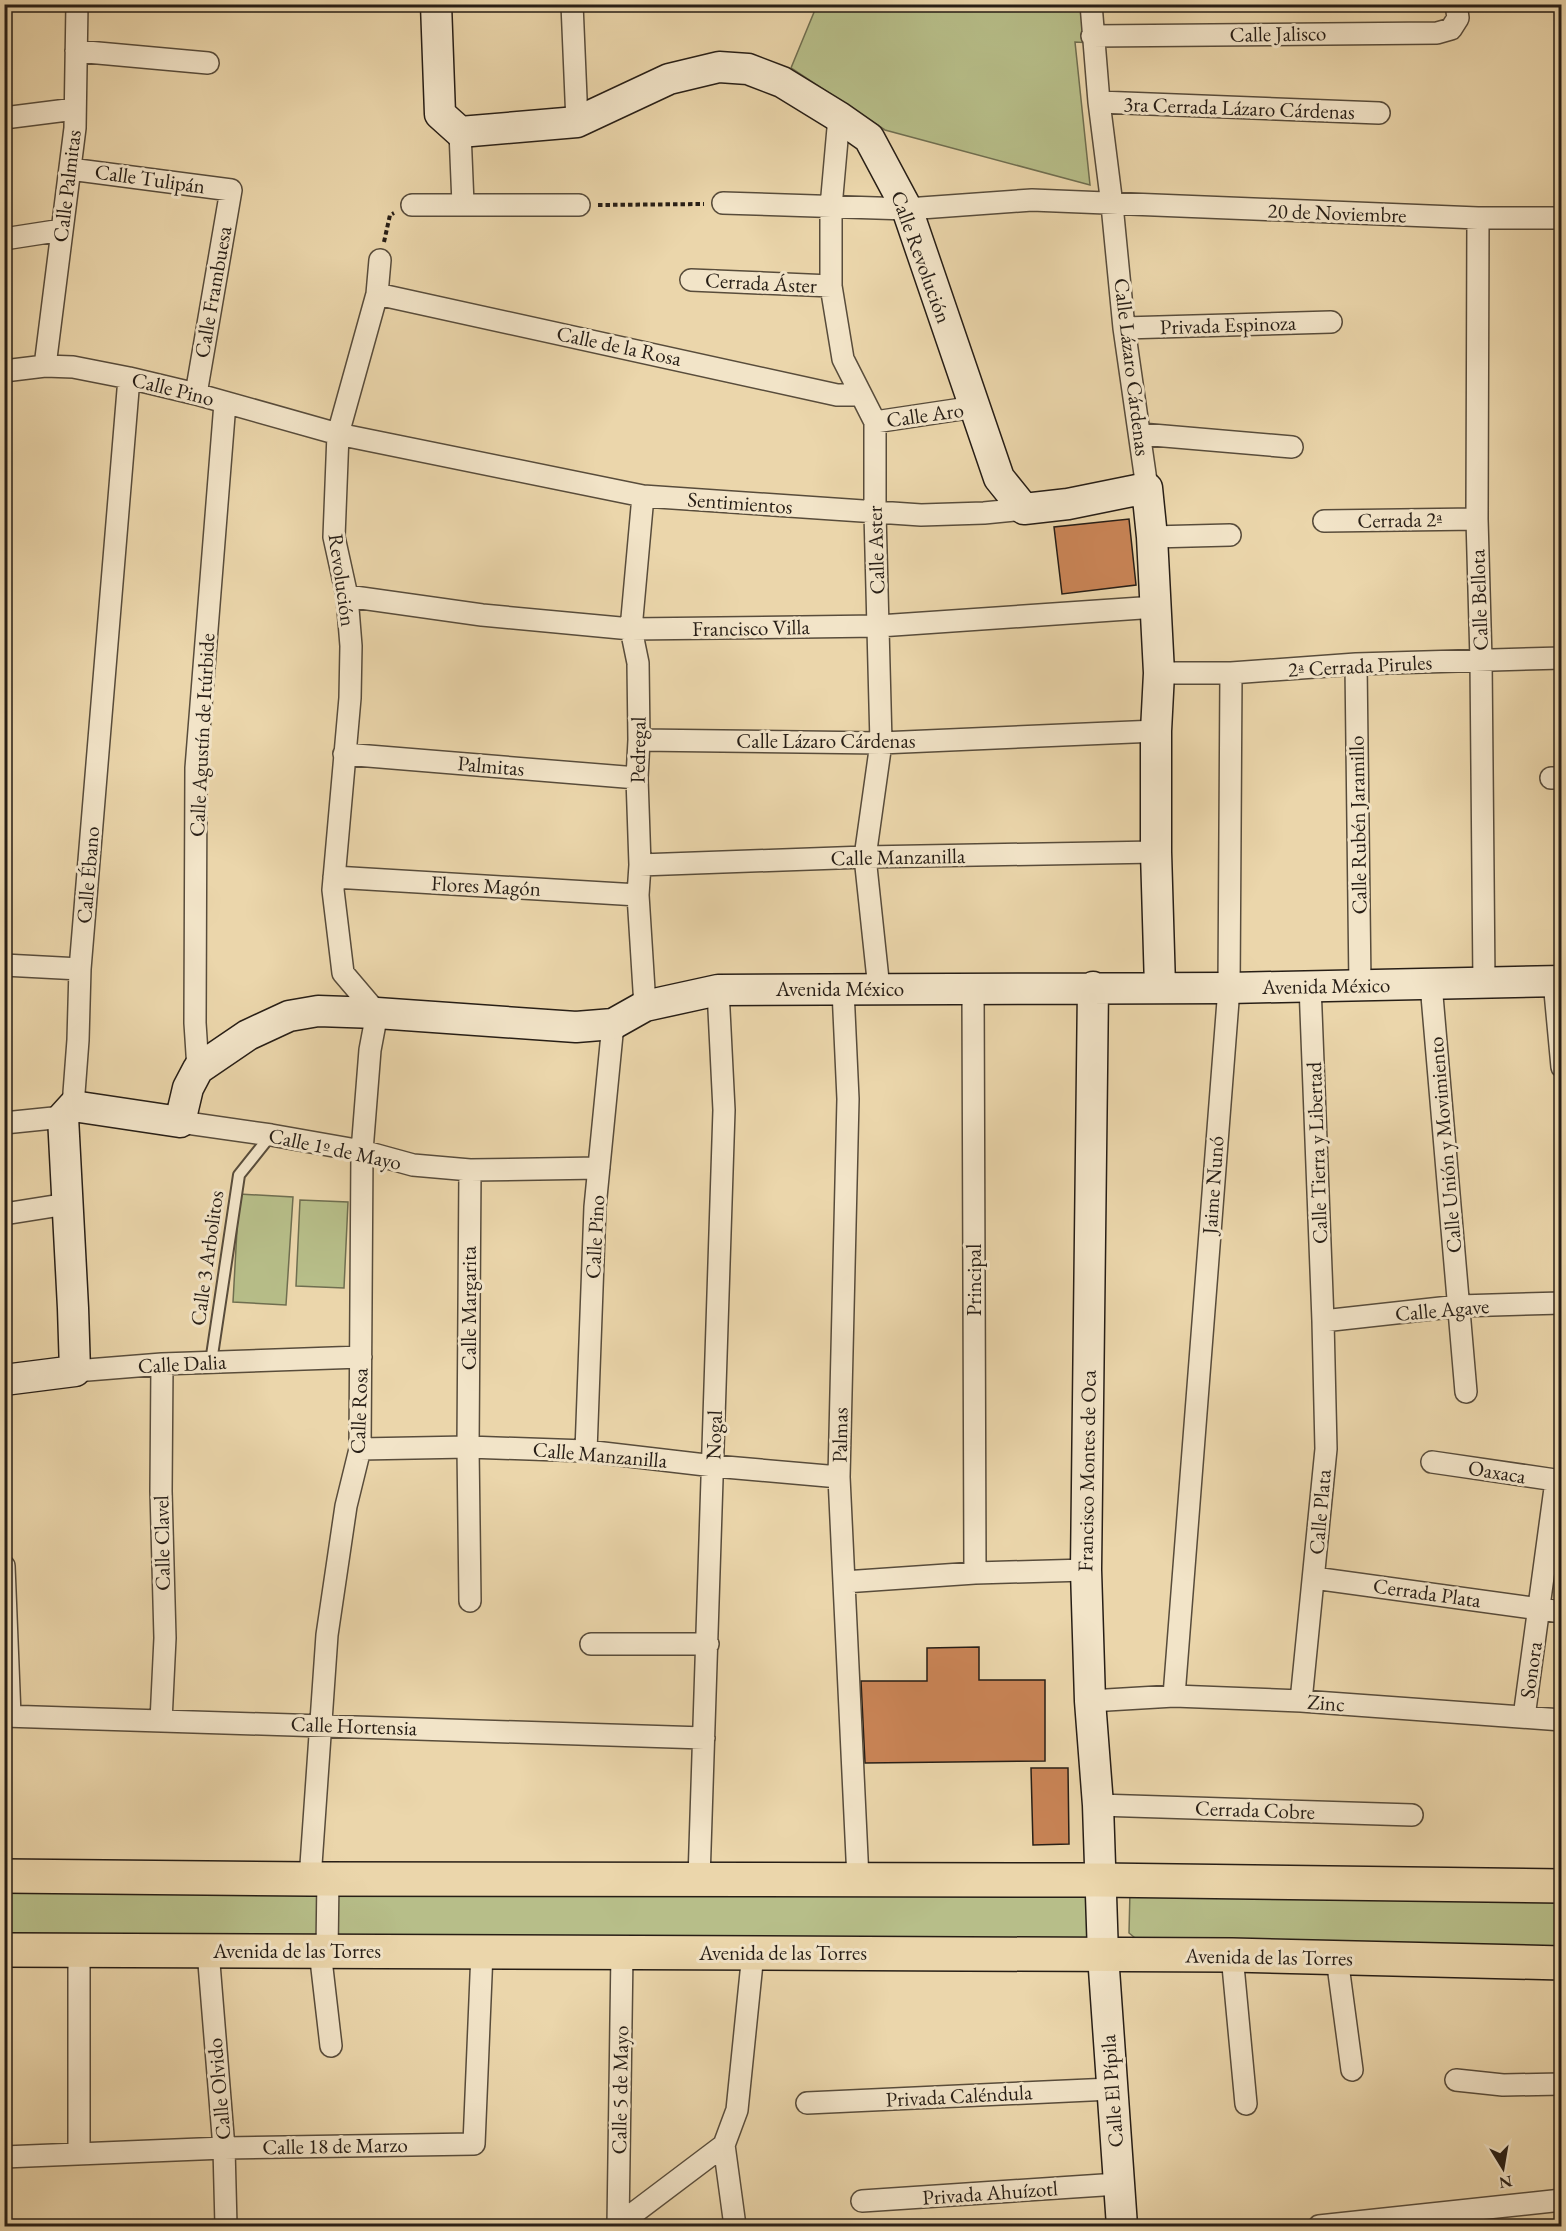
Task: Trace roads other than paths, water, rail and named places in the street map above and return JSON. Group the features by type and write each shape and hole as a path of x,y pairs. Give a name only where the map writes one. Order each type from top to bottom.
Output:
{"main road":[{"path":"4,1876 319,1879 1100,1880 1562,1886"},
{"name":"Avenida de las Torres","path":"4,1950 1232,1955 1562,1964"}],"street":[{"name":"Calle Palmitas","path":"45,366 70,169 75,109 77,4"},
{"path":"436,4 440,114 460,132 463,204"},
{"path":"572,4 576,122"},
{"name":"Calle Lázaro Cárdenas","path":"1091,4 1098,102 1152,537 1159,673 1156,731 1156,852 1160,987"},
{"name":"Calle Jalisco","path":"1092,36 1437,33 1451,29 1457,11"},
{"path":"76,51 208,63"},
{"name":"Calle Revolución","path":"460,132 576,122 669,80 719,67 748,69 782,82 839,117 869,138 907,209 999,478 1024,508"},
{"name":"3ra Cerrada Lázaro Cárdenas","path":"1098,102 1379,113"},
{"path":"4,118 75,109"},
{"name":"Calle Aster","path":"839,117 831,207 831,286 843,359 875,422 881,743 864,857 879,989"},
{"name":"Calle Tulipán","path":"70,169 231,190"},
{"name":"Calle Frambuesa","path":"196,394 231,190"},
{"name":"20 de Noviembre","path":"723,203 907,209 1032,200 1478,218 1562,218"},
{"path":"412,205 579,205"},
{"name":"Calle Bellota","path":"1478,218 1477,519 1481,660 1484,983"},
{"path":"4,238 62,230"},
{"name":"Revolución","path":"377,1013 343,973 333,890 350,698 351,646 347,596 334,537 338,434 376,294 380,260"},
{"name":"Cerrada Áster","path":"691,279 831,286"},
{"name":"Calle de la Rosa","path":"376,294 837,394 861,395"},
{"name":"Privada Espinoza","path":"1125,328 1330,322"},
{"name":"Calle Pino","path":"4,371 45,366 73,367 196,394 338,434"},
{"name":"Calle Ébano","path":"75,1371 68,1204 68,1112 78,1040 80,969 129,378"},
{"name":"Calle Agustín de Itúrbide","path":"198,1069 195,1023 196,768 225,403"},
{"name":"Calle Aro","path":"875,422 975,407"},
{"name":"Sentimientos","path":"338,434 642,496 875,513 973,514 1068,504 1147,488"},
{"path":"1140,434 1292,447"},
{"name":"Pedregal","path":"642,496 631,629 638,663 637,778 640,865 638,895 645,1006"},
{"name":"Cerrada 2ª","path":"1324,520 1477,519"},
{"path":"1152,537 1230,535"},
{"name":"Francisco Villa","path":"347,596 482,615 631,629 879,626 1156,607"},
{"name":"2ª Cerrada Pirules","path":"1159,673 1230,673 1356,664 1562,658"},
{"name":"Calle Rubén Jaramillo","path":"1356,664 1360,986"},
{"name":"Jaime Nunó","path":"1174,1696 1228,988 1230,673"},
{"name":"Calle Lázaro Cárdenas","path":"639,740 881,743 1156,731"},
{"name":"Palmitas","path":"344,754 637,778"},
{"name":"Calle Manzanilla","path":"640,865 864,857 1156,852"},
{"name":"Flores Magón","path":"334,877 638,895"},
{"path":"4,965 80,969"},
{"path":"1558,981 1562,1067"},
{"name":"Avenida México","path":"198,1069 248,1035 289,1016 318,1011 576,1027 614,1024 645,1006 718,990 1228,988 1558,981"},
{"name":"Calle Unión y Movimiento","path":"1431,984 1466,1392"},
{"name":"Calle Tierra y Libertad","path":"1310,985 1323,1321"},
{"name":"Francisco Montes de Oca","path":"1093,987 1086,1570 1103,1955"},
{"name":"Principal","path":"973,988 975,1573"},
{"name":"Nogal","path":"699,1880 724,1110 718,990"},
{"name":"Palmas","path":"843,990 848,1099 838,1477 858,1880"},
{"name":"Calle Rosa","path":"331,2046 319,1879 321,1724 327,1635 346,1506 360,1449 362,1151 370,1050 377,1013"},
{"name":"Calle Pino","path":"586,1450 595,1207 614,1024"},
{"path":"180,1122 188,1088 198,1069"},
{"path":"4,1123 68,1112"},
{"name":"Calle 1º de Mayo","path":"68,1112 180,1122 271,1135 362,1151 413,1165 470,1170 599,1168"},
{"name":"Calle Margarita","path":"470,1170 468,1447 470,1601"},
{"path":"4,1214 68,1204"},
{"name":"Calle Agave","path":"1323,1321 1459,1306 1562,1303"},
{"name":"Calle Plata","path":"1301,1701 1326,1449 1323,1321"},
{"name":"Calle Dalia","path":"4,1380 75,1371 162,1364 361,1357"},
{"name":"Calle Clavel","path":"161,1721 165,1638 161,1491 162,1364"},
{"name":"Calle Manzanilla","path":"360,1449 468,1447 586,1450 714,1466 838,1477"},
{"name":"Oaxaca","path":"1432,1462 1559,1481"},
{"name":"Sonora","path":"1524,1717 1559,1481"},
{"path":"4,1566 7,1716"},
{"path":"844,1582 975,1573 1086,1570"},
{"name":"Cerrada Plata","path":"1314,1578 1562,1612"},
{"path":"591,1644 708,1644"},
{"name":"Zinc","path":"1090,1701 1174,1696 1301,1701 1562,1720"},
{"name":"Calle Hortensia","path":"7,1716 321,1724 704,1738"},
{"name":"Cerrada Cobre","path":"1098,1805 1412,1815"},
{"path":"79,1950 79,2154"},
{"name":"Calle Olvido","path":"208,1951 224,2148 226,2226"},
{"name":"Calle 18 de Marzo","path":"4,2157 224,2148 474,2144 482,1952"},
{"name":"Calle 5 de Mayo","path":"618,2226 622,1953"},
{"path":"735,2226 724,2145 737,2110 753,1953"},
{"name":"Calle El Pípila","path":"1103,1955 1122,2226"},
{"path":"1232,1955 1246,2104"},
{"path":"1337,1958 1352,2070"},
{"path":"1456,2080 1503,2085 1562,2084"},
{"name":"Privada Caléndula","path":"807,2103 1111,2089"},
{"path":"618,2226 724,2145"},
{"name":"Privada Ahuízotl","path":"862,2202 1118,2184"},
{"path":"1319,2226 1562,2200"}],"lane":[{"name":"Calle 3 Arbolitos","path":"211,1362 239,1175 271,1135"}]}
